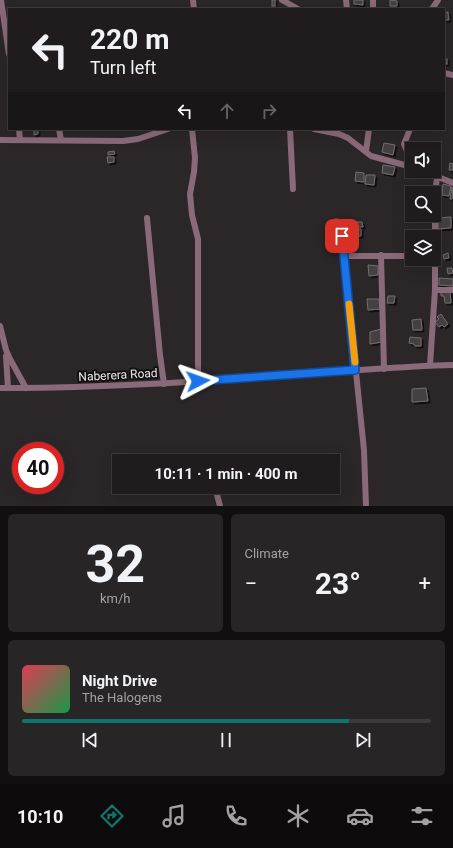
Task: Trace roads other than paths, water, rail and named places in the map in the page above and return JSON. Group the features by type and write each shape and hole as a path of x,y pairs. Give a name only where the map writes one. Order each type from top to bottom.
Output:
{"street":[{"path":"1,0 8,47"},
{"path":"284,1 296,8"},
{"path":"19,130 20,140"},
{"path":"59,130 62,140"},
{"path":"0,140 123,141 138,139 165,130"},
{"path":"192,130 194,165 190,194 192,215 198,239 198,381"},
{"path":"290,130 293,189"},
{"path":"319,130 339,134 348,138 371,156 405,165"},
{"path":"366,151 369,130"},
{"path":"405,146 404,144 410,130"},
{"path":"434,230 437,178"},
{"path":"440,178 453,183"},
{"path":"147,218 164,384"},
{"path":"342,236 364,450 366,506"},
{"path":"381,255 384,369"},
{"path":"344,256 405,256"},
{"path":"430,365 435,290 434,266"},
{"path":"435,290 453,290"},
{"path":"0,326 6,350 26,388"},
{"path":"6,350 8,388"},
{"name":"Naberera Road","path":"0,388 85,388 164,384 430,365 453,365"},
{"path":"217,494 220,506"}]}
